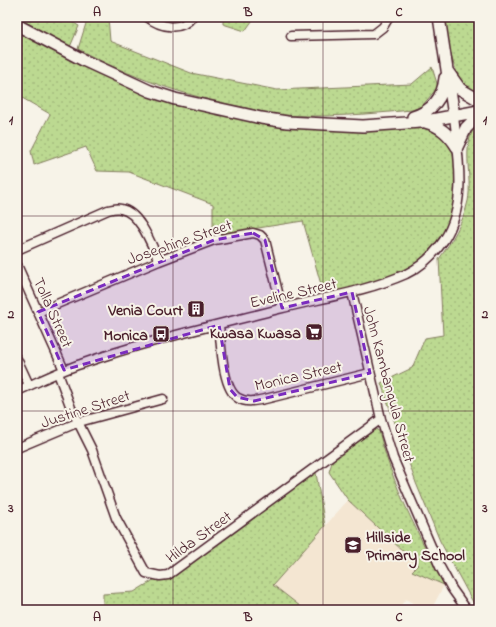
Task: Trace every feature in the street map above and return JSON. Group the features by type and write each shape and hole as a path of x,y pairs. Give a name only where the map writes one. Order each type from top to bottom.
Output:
{"main road":[{"path":"439,17 453,114"},
{"path":"17,25 110,74 150,91 176,99 261,118 309,124 349,124 363,121 417,120 479,111"},
{"path":"446,70 460,89 479,100"},
{"path":"417,120 437,102 444,86 446,70"},
{"path":"453,114 479,106"},
{"path":"457,147 466,128 479,115"},
{"path":"417,120 442,129 450,136 457,147"}],"street":[{"path":"147,17 157,23 171,27 182,25 192,17"},
{"path":"292,36 374,34 383,27 389,17"},
{"name":"Eveline Street","path":"17,391 61,372 109,355 282,308 379,285 408,273 424,262 444,239 452,225 459,193 457,147 453,114"},
{"path":"17,250 108,210 122,209 133,215 141,225 159,261"},
{"name":"Josephine Street","path":"38,312 159,261 214,240 253,232 260,235 265,240 282,308"},
{"name":"Tolla Street","path":"17,265 38,312 61,372"},
{"name":"John Kambangula Street","path":"352,292 381,419 393,458 418,519 452,589 467,610"},
{"name":"Monica Street","path":"219,325 226,375 230,389 237,397 244,400 254,401 265,399 370,373"},
{"path":"17,359 29,385"},
{"name":"Hilda Street","path":"61,372 71,408 92,450 116,518 146,573 160,576 168,575 381,419"},
{"name":"Justine Street","path":"17,448 79,422 163,399"}],"highlighted area":[{"path":"253,233 265,240 282,308 352,292 370,373 254,401 237,397 230,389 219,325 64,370 38,312 214,240"}],"shaded area":[{"name":"Hillside Primary School","path":"348,500 418,565 413,571 444,585 431,610 423,610 406,599 397,610 305,610 273,585"}],"green space":[{"path":"17,17 64,17 79,26 70,47"},
{"path":"88,17 108,17 110,41 191,73 277,90 412,84 432,67 438,87 422,106 412,110 330,116 298,116 267,113 200,97 137,77 78,49"},
{"path":"223,17 255,17 245,31 223,24"},
{"path":"444,17 474,17 479,34 479,95 464,83 457,73 449,49"},
{"path":"17,25 126,81 261,118 426,122 457,147 460,186 444,239 408,273 335,296 333,286 322,288 303,221 213,235 213,204 129,172 97,171 86,147 34,165 31,151 50,114 17,95"},
{"path":"479,123 479,263 477,264 479,265 479,610 467,610 474,604 440,541 416,483 381,383 412,368 425,338 443,335 439,259 456,232 466,209 469,191 468,149 473,130"},
{"path":"375,429 379,431 391,471 407,510 444,585 412,571 418,565 348,500 329,472 333,459"},
{"path":"315,467 325,526 273,585 305,610 103,610 103,594 134,592 160,576"}],"place":[{"name":"Venia Court","path":"196,309"},
{"name":"Kwasa Kwasa","path":"314,332"},
{"name":"Monica","path":"161,334"},
{"name":"Hillside Primary School","path":"353,545"}]}
